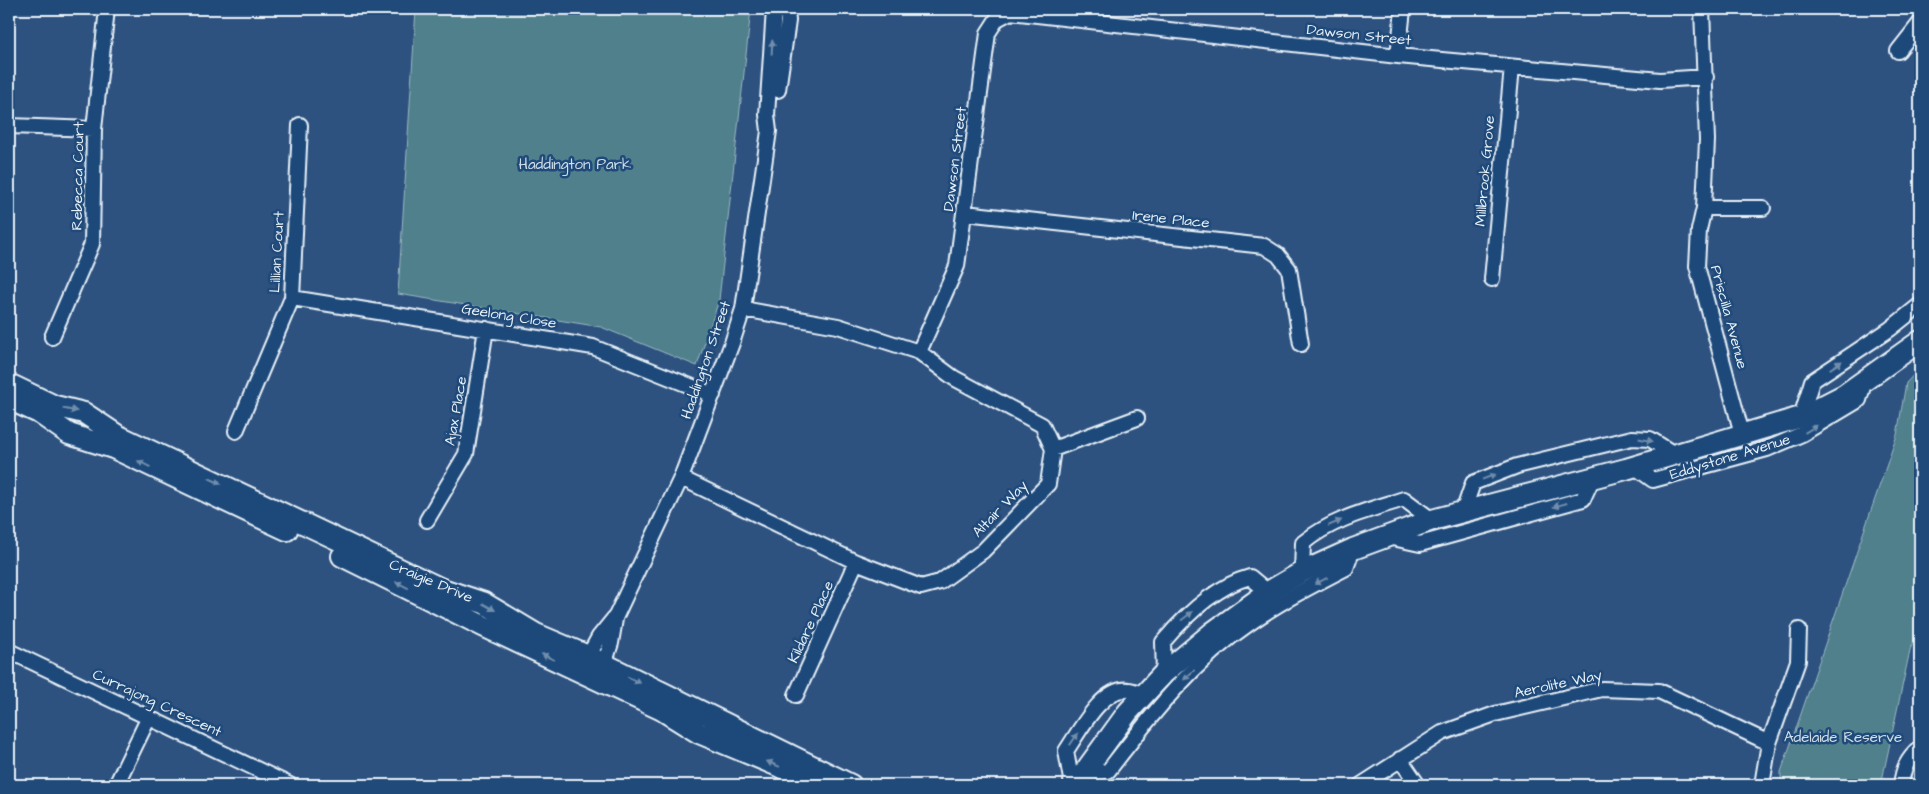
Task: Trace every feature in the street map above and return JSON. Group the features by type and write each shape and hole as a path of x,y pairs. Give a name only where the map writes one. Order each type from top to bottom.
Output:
{"main road":[{"name":"Eddystone Avenue","path":"1076,782 1128,712 1164,673 1213,632 1268,592 1302,572 1353,549 1432,520 1635,467 1801,417 1844,396 1920,341"},
{"name":"Craigie Drive","path":"9,384 55,406 84,413 117,435 442,589 484,603 699,733 776,765 817,785"},
{"name":"Craigie Drive","path":"9,399 39,413 69,434 113,448 329,549 483,626 592,668 851,785"}],"street":[{"name":"Rebecca Court","path":"52,337 92,244 94,129 107,9"},
{"name":"Haddington Street","path":"592,668 681,478 743,310 769,131 767,115 774,9"},
{"path":"769,131 774,123 776,110 788,21 787,9"},
{"path":"1398,56 1403,9"},
{"name":"Priscilla Avenue","path":"1702,9 1707,140 1704,208 1699,230 1697,266 1742,434"},
{"name":"Dawson Street","path":"919,352 957,266 988,33 997,19 1009,10 1398,56 1660,80 1706,77"},
{"path":"1898,51 1920,23"},
{"name":"Millbrook Grove","path":"1492,279 1512,66"},
{"name":"Lillian Court","path":"236,430 292,298 300,125"},
{"path":"9,126 94,129"},
{"path":"1704,208 1763,208"},
{"name":"Irene Place","path":"965,212 1264,246 1278,256 1290,269 1301,344"},
{"name":"Geelong Close","path":"292,298 593,347 713,395"},
{"name":"Eddystone Avenue","path":"1801,417 1812,381 1890,329 1920,305"},
{"path":"743,310 838,326 919,352 954,378 1042,425 1053,450 1137,418"},
{"name":"Ajax Place","path":"427,520 466,454 486,329"},
{"name":"Eddystone Avenue","path":"1635,467 1653,480 1767,448 1802,434 1859,400 1865,380"},
{"name":"Eddystone Avenue","path":"1463,512 1472,483 1518,466 1632,438 1650,439 1674,454"},
{"name":"Altair Way","path":"681,478 856,562 921,587 940,582 983,551 1048,484 1053,450"},
{"path":"1387,536 1420,544 1583,499 1593,477"},
{"path":"1302,572 1303,543 1319,530 1361,512 1404,499 1432,520"},
{"path":"1144,696 1128,689 1109,694 1092,713 1066,751 1076,782 1108,770 1172,691 1207,658 1248,623 1295,594 1346,568 1353,549"},
{"name":"Kildare Place","path":"796,695 856,562"},
{"path":"1164,673 1163,642 1180,621 1235,581 1250,577 1268,592"},
{"path":"1762,785 1769,743 1798,662 1798,630"},
{"name":"Currajong Crescent","path":"9,651 290,785"},
{"name":"Aerolite Way","path":"1361,785 1442,733 1495,714 1602,689 1659,691 1769,743"},
{"path":"116,785 149,717"},
{"path":"1901,785 1903,769 1911,755 1920,748"},
{"path":"1400,759 1418,785"}],"green space":[{"name":"Haddington Park","path":"416,9 751,9 719,300 697,366 601,327 398,294"},
{"name":"Adelaide Reserve","path":"1920,368 1920,627 1910,650 1881,785 1781,785 1781,772 1897,435 1906,383"}]}
